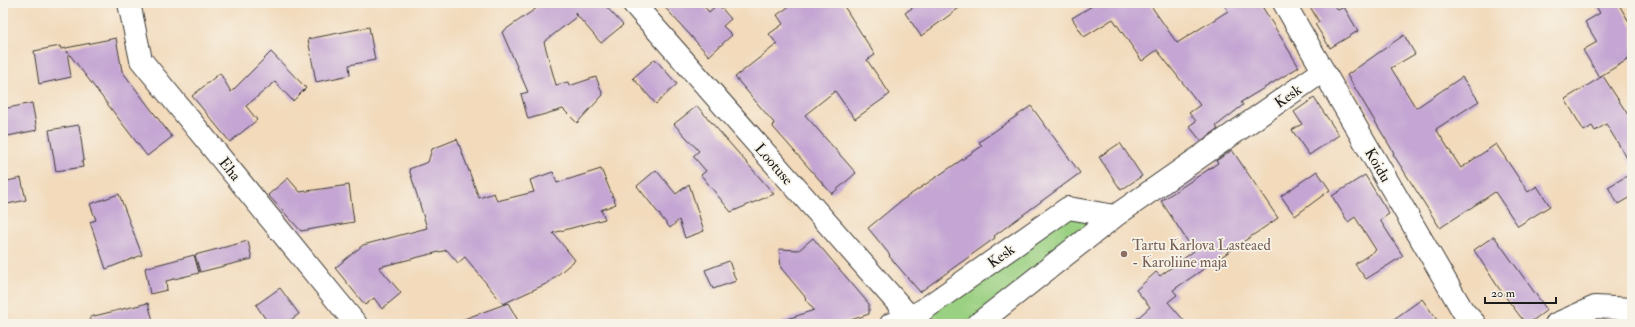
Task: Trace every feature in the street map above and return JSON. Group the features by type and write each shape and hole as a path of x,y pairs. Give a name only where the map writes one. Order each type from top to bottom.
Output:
{"street":[{"name":"Eha","path":"129,3 141,60 356,324"},
{"name":"Lootuse","path":"633,3 906,322"},
{"name":"Koidu","path":"1284,3 1463,311 1475,324"},
{"name":"Kesk","path":"978,324 1115,216 1324,71"},
{"name":"Kesk","path":"906,322 1068,208 1115,216"},
{"path":"1556,324 1595,307 1632,309"}],"green space":[{"path":"1068,208 1115,216 991,318 996,324 891,324"}],"building":[{"path":"544,3 603,3 623,25 601,43 575,13 576,17 544,42 556,85 568,82 569,86 596,77 603,95 577,123 563,109 528,119 521,94 528,92 502,32"},
{"path":"661,3 701,3 709,12 718,4 731,19 723,26 732,35 709,56"},
{"path":"794,3 842,3 875,55 867,60 890,94 855,119 835,91 805,115 856,173 832,194 773,127 774,123 735,77 777,44 769,34 783,24 777,15"},
{"path":"919,3 966,3 921,36 905,13"},
{"path":"1097,3 1149,3 1177,43 1228,11 1223,3 1260,3 1299,67 1241,102 1243,105 1216,126 1218,129 1201,141 1189,126 1196,121 1189,113 1200,105 1157,50 1142,61 1113,19 1084,37 1072,18"},
{"path":"1308,3 1333,3 1338,10 1344,7 1358,31 1330,48 1315,24 1319,22"},
{"path":"1594,3 1618,3 1632,27 1632,57 1599,77 1583,50 1597,42 1585,22 1600,13"},
{"path":"369,27 375,60 349,65 350,75 316,82 308,39"},
{"path":"1404,35 1415,54 1391,68 1416,108 1462,77 1479,101 1436,129 1461,168 1496,144 1528,192 1537,186 1550,206 1518,226 1495,192 1440,228 1393,154 1394,153 1347,75"},
{"path":"116,38 122,71 172,137 147,156 67,51 71,77 39,84 34,51 60,46 61,49"},
{"path":"271,52 306,88 293,101 275,82 246,106 257,120 230,142 192,96 220,73 231,92"},
{"path":"655,59 677,84 656,104 633,78"},
{"path":"1603,76 1632,121 1632,166 1606,124 1595,131 1592,126 1584,131 1565,99"},
{"path":"1314,98 1339,135 1309,155 1292,130 1302,124 1294,112"},
{"path":"32,103 37,130 3,137 3,109"},
{"path":"697,106 774,194 731,212 701,175 706,171 693,156 699,151 674,124"},
{"path":"1031,106 1080,173 994,236 995,238 920,292 889,256 890,255 868,228 901,201 982,146 979,142"},
{"path":"79,125 84,160 82,161 83,167 56,171 49,130"},
{"path":"457,139 479,198 494,193 497,201 534,192 530,180 553,172 557,183 601,169 616,204 601,210 605,219 553,233 575,260 548,283 503,304 465,257 458,263 447,250 379,267 401,293 382,309 374,298 365,305 335,268 363,245 427,228 409,169 428,162 432,149"},
{"path":"1120,143 1142,176 1121,190 1099,157"},
{"path":"1232,150 1278,218 1173,290 1177,295 1168,302 1187,324 1131,324 1150,307 1136,290 1156,272 1160,276 1194,251 1161,201 1218,163 1216,161"},
{"path":"656,170 676,194 689,184 704,231 685,238 679,220 670,228 637,186"},
{"path":"1317,171 1330,190 1295,216 1281,196"},
{"path":"1632,173 1632,196 1618,204 1608,187"},
{"path":"1365,175 1389,214 1380,220 1403,256 1366,279 1355,264 1376,250 1355,217 1348,222 1332,196"},
{"path":"21,178 26,200 3,205 3,182"},
{"path":"288,178 300,192 349,185 354,222 301,231 268,195"},
{"path":"119,194 142,255 106,269 90,222 96,220 90,204"},
{"path":"1494,236 1547,310 1528,324 1526,324 1498,287 1474,250"},
{"path":"813,238 869,304 869,314 839,324 782,324 782,321 814,310 781,268 779,249 799,250"},
{"path":"248,241 252,259 200,272 195,255"},
{"path":"194,255 199,273 166,281 167,290 150,294 145,268"},
{"path":"729,261 736,281 713,289 705,270"},
{"path":"280,288 299,314 285,324 269,324 256,305"},
{"path":"1422,299 1440,324 1387,324"},
{"path":"148,303 154,324 91,324 90,317"},
{"path":"508,303 520,324 457,324 456,322"}],"place":[{"name":"Tartu Karlova Lasteaed - Karoliine maja","path":"1124,254"}]}
